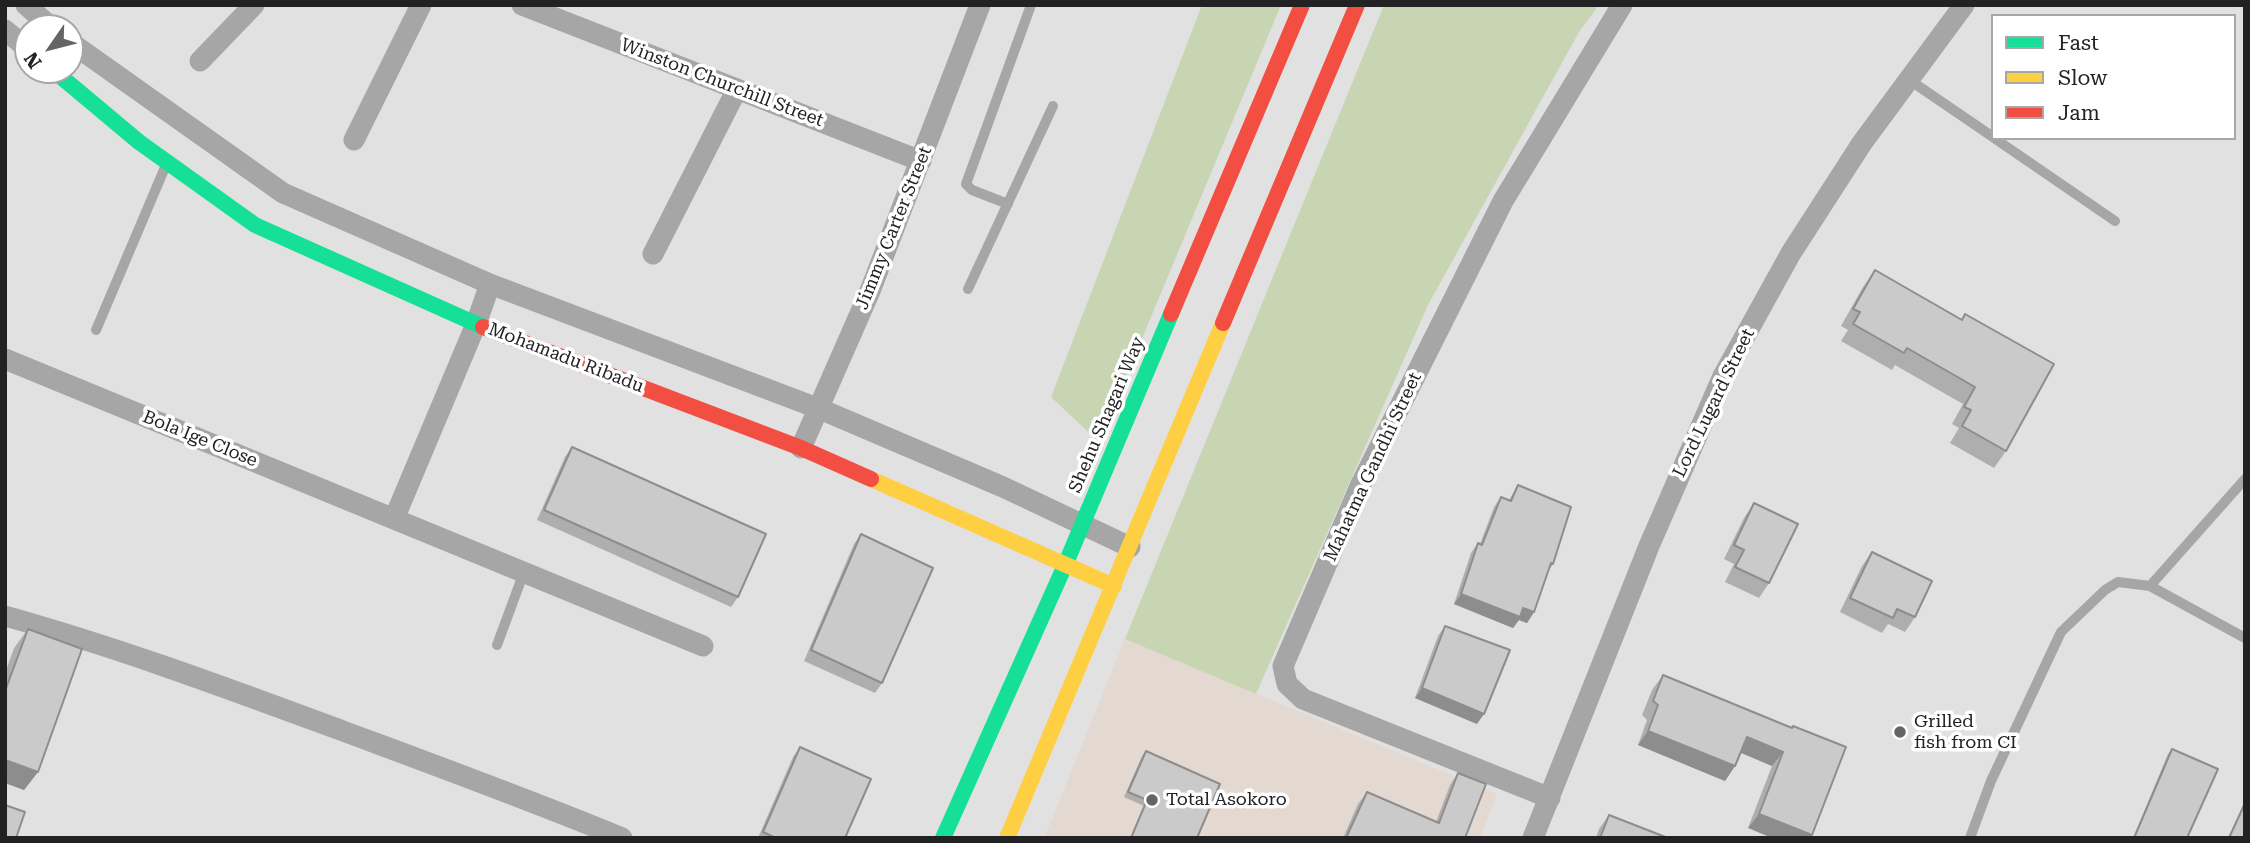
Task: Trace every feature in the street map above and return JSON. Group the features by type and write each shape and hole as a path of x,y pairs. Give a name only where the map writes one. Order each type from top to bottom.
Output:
{"main road":[{"name":"Shehu Shagari Way","path":"943,838 1066,563 1302,5"},
{"path":"1007,838 1357,5"},
{"name":"Mohamadu Ribadu","path":"70,84 139,142 255,225 475,324 802,448 1114,586"},
{"path":"1023,800 1026,827"}],"street":[{"path":"200,61 254,5"},
{"path":"354,140 421,5"},
{"name":"Winston Churchill Street","path":"522,5 921,161"},
{"name":"Jimmy Carter Street","path":"802,448 870,291 980,5"},
{"name":"Mahatma Gandhi Street","path":"1550,798 1303,699 1287,684 1283,666 1361,484 1503,201 1622,5"},
{"name":"Lord Lugard Street","path":"1534,838 1648,546 1723,376 1791,253 1862,143 1964,5"},
{"path":"84,52 283,193 490,284 820,409 1083,523 1130,547"},
{"path":"653,254 737,89"},
{"path":"394,519 490,284"},
{"name":"Bola Ige Close","path":"5,359 703,646"},
{"path":"5,616 204,679 561,812 622,838"}],"lane":[{"path":"1008,204 972,190 966,184 1031,5"},
{"path":"1908,79 1991,136"},
{"path":"968,289 1053,106"},
{"path":"1997,140 2115,221"},
{"path":"96,330 167,162"},
{"path":"2150,586 2245,479"},
{"path":"497,645 524,572"},
{"path":"1970,838 1991,781 2061,632 2105,590 2118,582 2150,586 2245,638"}],"shaded area":[{"path":"1125,639 1497,794 1480,838 1046,838"}],"green space":[{"path":"1202,5 1281,5 1099,442 1051,397"},
{"path":"1384,5 1599,5 1579,32 1428,305 1256,694 1125,639"}],"building":[{"path":"1875,270 1962,320 1965,314 2054,364 2006,451 1962,426 1971,410 1964,407 1975,387 1907,348 1904,353 1853,324 1860,312 1853,309"},
{"path":"572,447 766,534 738,597 544,510"},
{"path":"1518,485 1571,507 1534,612 1523,608 1520,617 1461,594 1478,543 1482,545 1501,497 1511,501"},
{"path":"1754,503 1798,524 1769,583 1735,567 1744,550 1734,545"},
{"path":"861,534 933,568 882,683 811,650"},
{"path":"1872,552 1932,581 1915,617 1897,609 1893,618 1850,598"},
{"path":"1445,626 1510,650 1484,714 1422,688"},
{"path":"28,629 82,649 38,772 5,760 5,691"},
{"path":"1663,675 1846,747 1812,835 1759,814 1783,752 1747,737 1735,766 1648,731 1658,705 1653,701"},
{"path":"800,747 871,779 845,838 776,838 763,832"},
{"path":"2172,749 2218,769 2187,838 2134,838"},
{"path":"1146,751 1220,784 1197,838 1131,838 1147,800 1128,792"},
{"path":"1458,773 1486,784 1465,838 1346,838 1367,792 1439,823"},
{"path":"2245,803 2245,838 2229,838"},
{"path":"5,805 25,812 16,838 5,838"},
{"path":"1609,815 1668,838 1600,838"}],"traffic: fast":[{"path":"70,84 139,142 255,225 483,327"},
{"path":"943,838 1066,563 1171,314"}],"traffic: slow":[{"path":"1007,838 1223,323"},
{"path":"871,479 1114,586"}],"traffic: jam":[{"path":"1171,314 1302,5"},
{"path":"1223,323 1357,5"},
{"path":"483,327 801,448 871,479"}],"place":[{"name":"Grilled fish from CI","path":"1900,732"},
{"name":"Total Asokoro","path":"1152,800"}]}
